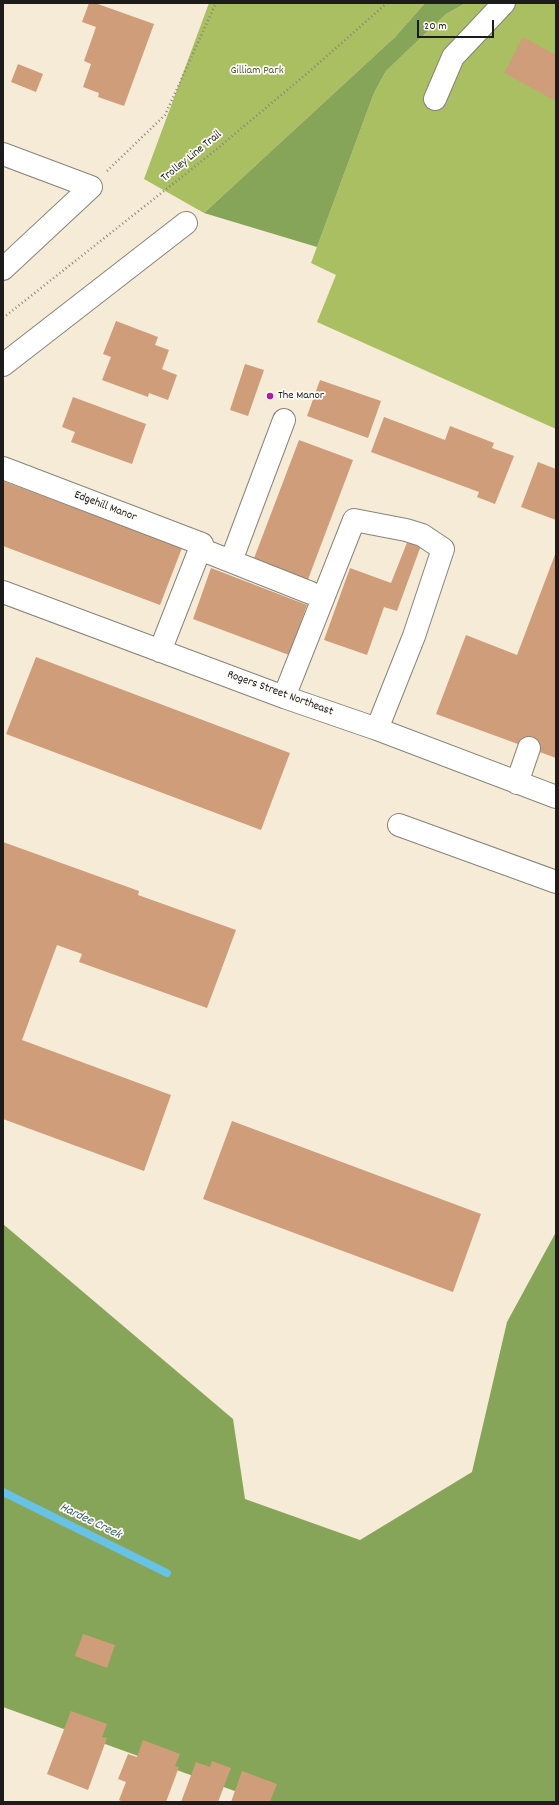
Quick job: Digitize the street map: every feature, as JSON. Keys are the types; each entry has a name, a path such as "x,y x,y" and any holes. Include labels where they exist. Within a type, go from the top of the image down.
{"street":[{"path":"435,99 453,56 504,3"},
{"path":"3,154 91,187 3,269"},
{"path":"3,366 186,223"},
{"path":"231,561 284,420"},
{"name":"Edgehill Manor","path":"3,468 202,544 200,549 311,593"},
{"path":"284,697 354,520 406,530 422,535 443,549 414,636 377,729"},
{"path":"160,650 200,549"},
{"name":"Rogers Street Northeast","path":"3,592 284,697 377,729 556,797"},
{"path":"517,783 529,748"},
{"path":"399,825 556,882"}],"path":[{"path":"91,187 165,115 216,3"},
{"name":"Trolley Line Trail","path":"3,318 212,153 311,70 387,3"}],"green space":[{"name":"Gilliam Park","path":"209,3 425,3 395,37 204,213 144,179"},
{"path":"425,3 466,3 446,14 386,71 374,93 317,247 204,213 395,37"},
{"path":"466,3 556,3 556,429 317,322 336,275 311,263 374,93 386,71 446,14"},
{"path":"3,1224 233,1419 245,1499 360,1540 472,1472 507,1322 556,1232 556,1802 265,1802 3,1707"}],"building":[{"path":"89,3 95,3 154,24 124,106 98,97 99,93 83,87 91,64 84,61 96,27 82,22"},
{"path":"523,37 556,55 556,101 504,73"},
{"path":"18,64 43,74 36,92 11,82"},
{"path":"116,321 158,337 155,345 169,350 162,369 177,375 168,400 149,393 148,397 102,380 111,357 103,354"},
{"path":"245,364 264,370 248,416 230,410"},
{"path":"320,380 381,401 368,438 307,416"},
{"path":"73,397 146,424 132,464 71,442 75,432 62,427"},
{"path":"384,417 445,440 450,426 494,443 492,448 514,456 495,504 477,497 479,492 371,452"},
{"path":"299,440 353,460 307,582 253,561"},
{"path":"538,462 556,469 556,520 521,507"},
{"path":"3,481 182,548 160,605 3,546"},
{"path":"410,535 423,540 397,611 384,607 367,655 324,640 350,568 391,583"},
{"path":"556,552 556,758 436,714 466,635 517,655"},
{"path":"211,568 307,605 289,655 193,619"},
{"path":"36,657 290,753 261,830 6,734"},
{"path":"3,842 139,891 138,895 236,930 207,1008 79,962 82,954 57,945 22,1040 171,1095 144,1171 3,1119"},
{"path":"232,1121 481,1214 453,1292 203,1199"},
{"path":"83,1634 115,1645 107,1668 75,1656"},
{"path":"71,1711 107,1724 102,1737 107,1738 88,1790 47,1774"},
{"path":"143,1740 180,1754 175,1766 179,1767 166,1802 123,1802 119,1800 126,1782 118,1779 128,1754 137,1757"},
{"path":"212,1761 231,1768 218,1802 181,1802 196,1762 210,1767"},
{"path":"242,1771 277,1784 270,1802 231,1802"}],"waterway":[{"name":"Hardee Creek","path":"3,1492 167,1573"}],"place":[{"name":"The Manor","path":"270,396"}]}
